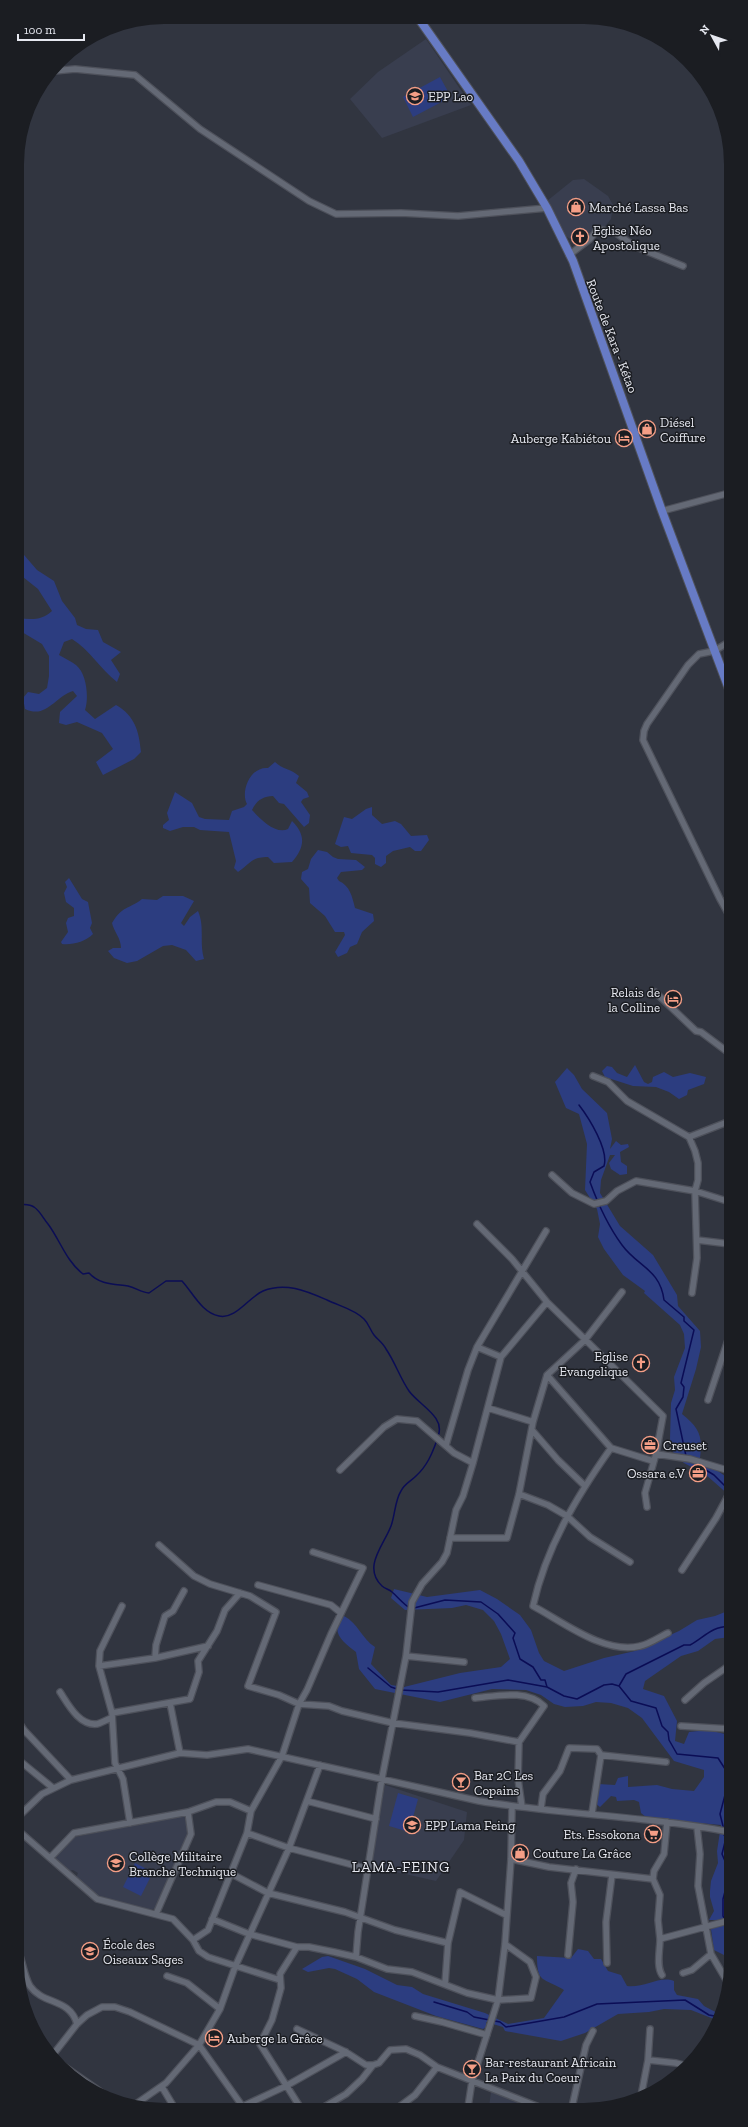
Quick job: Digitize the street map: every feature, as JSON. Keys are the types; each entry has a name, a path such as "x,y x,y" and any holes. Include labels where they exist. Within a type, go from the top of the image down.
{"main road":[{"name":"Route de Kara - Kétao","path":"422,24 519,162 547,208 569,255 615,375 662,511 724,676"}],"street":[{"path":"61,70 75,68 135,75 200,129 309,202 336,214 401,213 458,216 547,208"},
{"path":"569,255 590,239 598,229 616,233 634,246 683,266"},
{"path":"662,511 724,494"},
{"path":"724,645 714,651 699,654 688,665 648,724 644,732 643,740 724,906"},
{"path":"655,992 696,1031 701,1032 724,1050"},
{"path":"593,1076 608,1082 627,1101 689,1137 696,1151 698,1163 698,1180 695,1191 697,1240 692,1293"},
{"path":"689,1137 724,1123"},
{"path":"552,1175 572,1193 594,1204 606,1201 617,1191 636,1181 695,1191 724,1200"},
{"path":"477,1224 522,1271 547,1302 663,1416 656,1454 645,1493 648,1506"},
{"path":"446,1445 468,1370 477,1347 546,1231"},
{"path":"697,1240 724,1243"},
{"path":"450,1538 507,1538 519,1494 533,1422 547,1375 585,1340 622,1292"},
{"path":"356,1957 360,1919 382,1778 393,1723 397,1693 406,1656 412,1602 422,1584 442,1562 447,1553 456,1510 463,1496 473,1463 501,1358 547,1302"},
{"path":"477,1347 501,1358"},
{"path":"708,1400 724,1352"},
{"path":"547,1375 611,1448 653,1461"},
{"path":"488,1408 533,1422"},
{"path":"340,1470 384,1427 397,1419 418,1421 454,1453 473,1463"},
{"path":"532,1430 558,1460 585,1486"},
{"path":"611,1448 567,1516 538,1583 533,1606 576,1632 601,1643 636,1647 668,1633"},
{"path":"656,1454 687,1459 724,1469"},
{"path":"519,1494 548,1505 567,1516 590,1537 630,1562"},
{"path":"682,1570 724,1503"},
{"path":"159,1545 189,1573 210,1584 250,1596 276,1612 248,1686 279,1695 299,1704 329,1706 342,1712 393,1723 470,1733 519,1742"},
{"path":"193,1940 208,1930 230,1873 248,1833 251,1811 282,1756 299,1704 363,1568 313,1552"},
{"path":"258,1585 331,1605 341,1613"},
{"path":"155,1658 156,1645 165,1616 173,1611 184,1591"},
{"path":"60,1692 74,1714 88,1722 97,1724 112,1715 190,1698 199,1672 198,1661 217,1631 225,1610 240,1593"},
{"path":"122,1606 100,1651 99,1666 112,1715 115,1763 123,1779 130,1823"},
{"path":"99,1666 155,1658 208,1646"},
{"path":"406,1656 464,1662"},
{"path":"685,1700 704,1683 724,1669"},
{"path":"475,1698 515,1694 524,1696 544,1706 519,1742 518,1779 522,1807"},
{"path":"170,1703 180,1753"},
{"path":"681,1726 724,1729"},
{"path":"24,1730 71,1780"},
{"path":"540,1808 543,1794 560,1771 569,1748 596,1750 601,1755 666,1762"},
{"path":"24,1811 42,1794 71,1780 118,1770 180,1753 207,1755 248,1749 479,1801 512,1806 592,1813 667,1822 724,1831"},
{"path":"592,1813 601,1755"},
{"path":"24,1763 53,1788"},
{"path":"141,2101 162,2087 199,2045 220,2009 249,1934 289,1848 320,1766"},
{"path":"307,1801 376,1819"},
{"path":"50,1858 74,1833 188,1812 216,1802 230,1802 251,1811"},
{"path":"469,2103 472,2081 488,2035 492,2014 498,2000 505,1944 511,1859 512,1806"},
{"path":"156,1914 191,1834 188,1812"},
{"path":"662,1975 659,1960 660,1939 658,1920 660,1895 653,1879 654,1871 664,1854 667,1822"},
{"path":"697,1827 700,1854 698,1886 705,1926 711,1954 723,1975"},
{"path":"248,1833 289,1848 368,1869"},
{"path":"24,1835 96,1899 173,1919 193,1940 199,1950 208,1957 235,1967 280,1980"},
{"path":"511,1859 549,1867 653,1879"},
{"path":"568,1955 574,1902 570,1883 576,1869"},
{"path":"230,1873 268,1893 344,1912 360,1919 395,1930 448,1943"},
{"path":"607,1963 606,1922 612,1875"},
{"path":"445,1984 448,1943 460,1892 506,1915"},
{"path":"212,1919 249,1934 297,1947 309,1947 356,1957 388,1969 412,1972 467,1993 498,2000 531,1998 536,1977 530,1962 505,1944"},
{"path":"660,1939 724,1921"},
{"path":"297,1947 280,1974 281,1988 272,2020 260,2044 297,2103"},
{"path":"683,1973 692,1970 711,1954"},
{"path":"24,1969 30,1986 38,1994 67,2007 75,2018 77,2024"},
{"path":"167,1976 187,1983 220,2009"},
{"path":"56,2051 77,2024 87,2015 102,2007 115,2007 130,2012 199,2045 239,2103"},
{"path":"415,2016 488,2035"},
{"path":"297,2029 346,2052 366,2065 379,2063 390,2050 406,2049 420,2055 437,2068 529,2103"},
{"path":"642,2090 648,2060 650,2029"},
{"path":"573,2103 586,2045 593,2031"},
{"path":"250,2103 286,2086 346,2052"},
{"path":"648,2060 680,2064"},
{"path":"331,2103 346,2094 362,2079 373,2065"},
{"path":"404,2103 415,2095 437,2068"},
{"path":"162,2087 172,2103"}],"shaded area":[{"name":"EPP Lao","path":"426,39 471,105 382,138 350,99 378,72"},
{"path":"440,77 451,97 413,117 403,97"},
{"path":"584,179 608,196 613,205 611,219 601,231 583,242 575,242 564,235 547,201 573,180"},
{"path":"24,555 37,570 54,581 62,601 75,618 77,625 86,629 98,630 103,642 121,652 111,660 120,674 117,682 78,643 72,639 64,642 59,655 76,665 83,674 87,693 85,710 95,719 116,705 128,714 135,725 139,737 141,752 134,759 103,775 96,762 113,749 102,733 77,722 66,725 59,723 60,712 77,696 73,691 66,694 45,709 33,711 25,709 24,697 28,692 39,694 47,688 49,676 49,656 42,644 24,633 24,619 41,618 52,611 38,589 24,578"},
{"path":"275,762 299,776 296,783 307,792 309,797 303,799 301,802 310,815 309,823 304,827 284,804 279,803 273,796 260,800 252,810 268,825 278,830 288,829 292,821 297,826 302,836 302,841 299,851 292,862 274,863 268,857 262,857 254,859 238,872 234,868 236,861 229,832 200,830 194,827 183,827 170,831 163,828 163,825 169,820 167,813 175,792 192,803 199,817 205,819 229,820 232,811 244,807 247,804 245,793 248,780 257,771 262,768 268,768"},
{"path":"372,807 372,815 382,824 395,821 401,824 411,836 427,835 429,840 421,851 415,851 410,847 393,851 386,856 386,863 381,867 375,864 375,858 372,855 351,853 348,846 341,847 335,844 344,817 352,819 366,809"},
{"path":"318,850 327,852 338,859 356,860 365,867 362,870 341,872 337,878 348,889 352,896 355,908 373,914 374,921 362,932 357,944 350,947 347,953 338,957 335,952 345,935 344,932 335,932 325,916 310,903 309,888 301,879 302,872 308,869 311,859"},
{"path":"69,878 82,899 88,902 92,923 90,928 93,934 79,942 62,944 61,942 68,932 66,923 68,918 74,916 74,908 66,902 64,893 67,887 65,882"},
{"path":"163,896 183,896 194,901 181,923 184,926 190,917 198,911 201,923 204,959 196,961 186,950 172,945 163,946 137,961 127,963 114,958 108,951 113,948 121,948 120,941 112,923 119,913 142,899 157,900"},
{"path":"635,1065 644,1082 648,1084 652,1082 653,1077 664,1072 673,1077 690,1073 706,1077 704,1084 688,1090 687,1095 679,1099 669,1092 656,1087 633,1086 605,1077 602,1071 607,1066 612,1067 617,1073 627,1077"},
{"path":"567,1068 574,1075 582,1089 607,1113 612,1139 610,1149 616,1141 621,1145 628,1144 629,1147 620,1152 621,1162 627,1166 627,1174 620,1175 611,1169 609,1163 615,1155 610,1155 601,1180 600,1193 620,1226 653,1255 677,1295 678,1306 700,1331 701,1347 682,1414 696,1428 701,1443 700,1458 724,1475 724,1491 705,1474 684,1463 673,1452 670,1439 671,1403 675,1390 674,1377 685,1348 684,1334 680,1325 644,1293 645,1291 623,1275 604,1249 598,1237 600,1224 597,1209 585,1190 587,1144 579,1114 566,1108 555,1082"},
{"path":"394,1589 427,1597 480,1590 497,1599 520,1615 531,1630 539,1653 544,1661 564,1671 604,1658 635,1651 679,1631 697,1620 724,1612 724,1638 715,1639 698,1651 681,1656 645,1681 643,1689 664,1696 677,1721 675,1741 684,1744 689,1732 708,1730 724,1734 724,1955 714,1950 711,1929 722,1925 719,1920 709,1920 714,1911 710,1891 711,1881 718,1863 717,1851 721,1825 647,1818 641,1813 639,1802 634,1800 617,1801 616,1797 611,1796 600,1807 595,1803 598,1784 615,1785 618,1778 628,1776 628,1787 657,1785 672,1789 694,1791 704,1777 704,1770 674,1761 642,1718 628,1708 611,1703 596,1702 583,1706 565,1707 554,1704 541,1695 526,1690 492,1689 440,1702 375,1689 359,1669 356,1652 343,1641 338,1632 337,1627 339,1621 344,1616 353,1623 375,1647 371,1664 391,1685 404,1687 460,1673 501,1667 510,1659 501,1634 494,1621 483,1610 466,1605 452,1608 405,1610 391,1598"},
{"name":"EPP Lama Feing","path":"385,1785 467,1812 464,1840 436,1881 370,1866"},
{"path":"398,1793 418,1799 409,1832 389,1826"},
{"name":"Collège Militaire Branche Technique","path":"184,1815 188,1832 156,1908 151,1910 97,1898 76,1878 78,1873 73,1870 69,1871 54,1858 75,1837"},
{"path":"135,1863 153,1872 141,1896 123,1887"},
{"path":"578,1949 588,1951 594,1959 601,1959 608,1971 621,1975 627,1986 640,1985 658,1980 674,1981 674,1990 677,1995 698,1999 704,2006 715,2012 713,2017 712,2018 691,2010 664,2009 649,2012 618,2014 585,2033 561,2041 505,2031 503,2027 486,2022 486,2027 483,2029 436,2016 374,1992 357,1979 335,1969 329,1968 308,1972 302,1969 322,1957 328,1956 365,1969 397,1985 412,1987 423,1994 485,2013 508,2024 544,2018 564,1990 546,1981 540,1976 537,1965 537,1956 571,1958"},
{"path":"491,2092 520,2103 490,2103"}],"waterway":[{"path":"579,1105 593,1126 604,1152 604,1166 594,1172 590,1182 604,1215 622,1245 635,1259 648,1269 658,1281 664,1300 684,1317 684,1321 694,1330 681,1383 684,1387 683,1397 676,1409 686,1456"},
{"path":"24,1204 34,1207 40,1213 77,1269 83,1274 89,1273 102,1282 128,1286 149,1293 166,1281 182,1281 203,1307 219,1316 231,1315 263,1291 280,1287 304,1291 356,1313 366,1321 374,1335 385,1347 409,1391 435,1417 439,1429 438,1436"},
{"path":"410,1608 391,1591 384,1588 376,1579 374,1564 376,1556 391,1526 399,1495 404,1486 414,1478 426,1464 437,1440"},
{"path":"696,1464 714,1475 724,1485"},
{"path":"414,1608 445,1600 481,1602 498,1614 515,1633 513,1638 520,1659 533,1667 541,1680 545,1680 547,1687"},
{"path":"619,1686 626,1674 684,1645 690,1645 717,1628 724,1627"},
{"path":"368,1668 391,1687 397,1689"},
{"path":"401,1690 438,1692 508,1680 547,1687 564,1696 577,1699 604,1685 612,1684 619,1686 631,1701 656,1708 662,1726 668,1732 669,1740 677,1754 718,1758 724,1767"},
{"path":"724,1799 720,1814 724,1830"},
{"path":"724,1846 722,1854 724,1859"},
{"path":"724,1895 724,1918"},
{"path":"434,2002 467,2012 474,2017 500,2022 506,2027 564,2017 597,2004 685,2000 709,2015 713,2016"}],"place":[{"name":"EPP Lao","path":"415,96"},
{"name":"Marché Lassa Bas","path":"576,207"},
{"name":"Eglise Néo Apostolique","path":"580,237"},
{"name":"Diésel Coiffure","path":"647,429"},
{"name":"Auberge Kabiétou","path":"624,438"},
{"name":"Relais de la Colline","path":"673,999"},
{"name":"Eglise Evangelique","path":"641,1363"},
{"name":"Creuset","path":"650,1445"},
{"name":"Ossara e.V","path":"698,1473"},
{"name":"Bar 2C Les Copains","path":"461,1782"},
{"name":"EPP Lama Feing","path":"412,1825"},
{"name":"Ets. Essokona","path":"653,1834"},
{"name":"Couture La Grâce","path":"520,1853"},
{"name":"Collège Militaire Branche Technique","path":"116,1863"},
{"name":"École des Oiseaux Sages","path":"90,1951"},
{"name":"Auberge la Grâce","path":"214,2038"},
{"name":"Bar-restaurant Africain La Paix du Coeur","path":"472,2069"}],"district":[{"name":"LAMA-FEING","path":"401,1867"}]}
